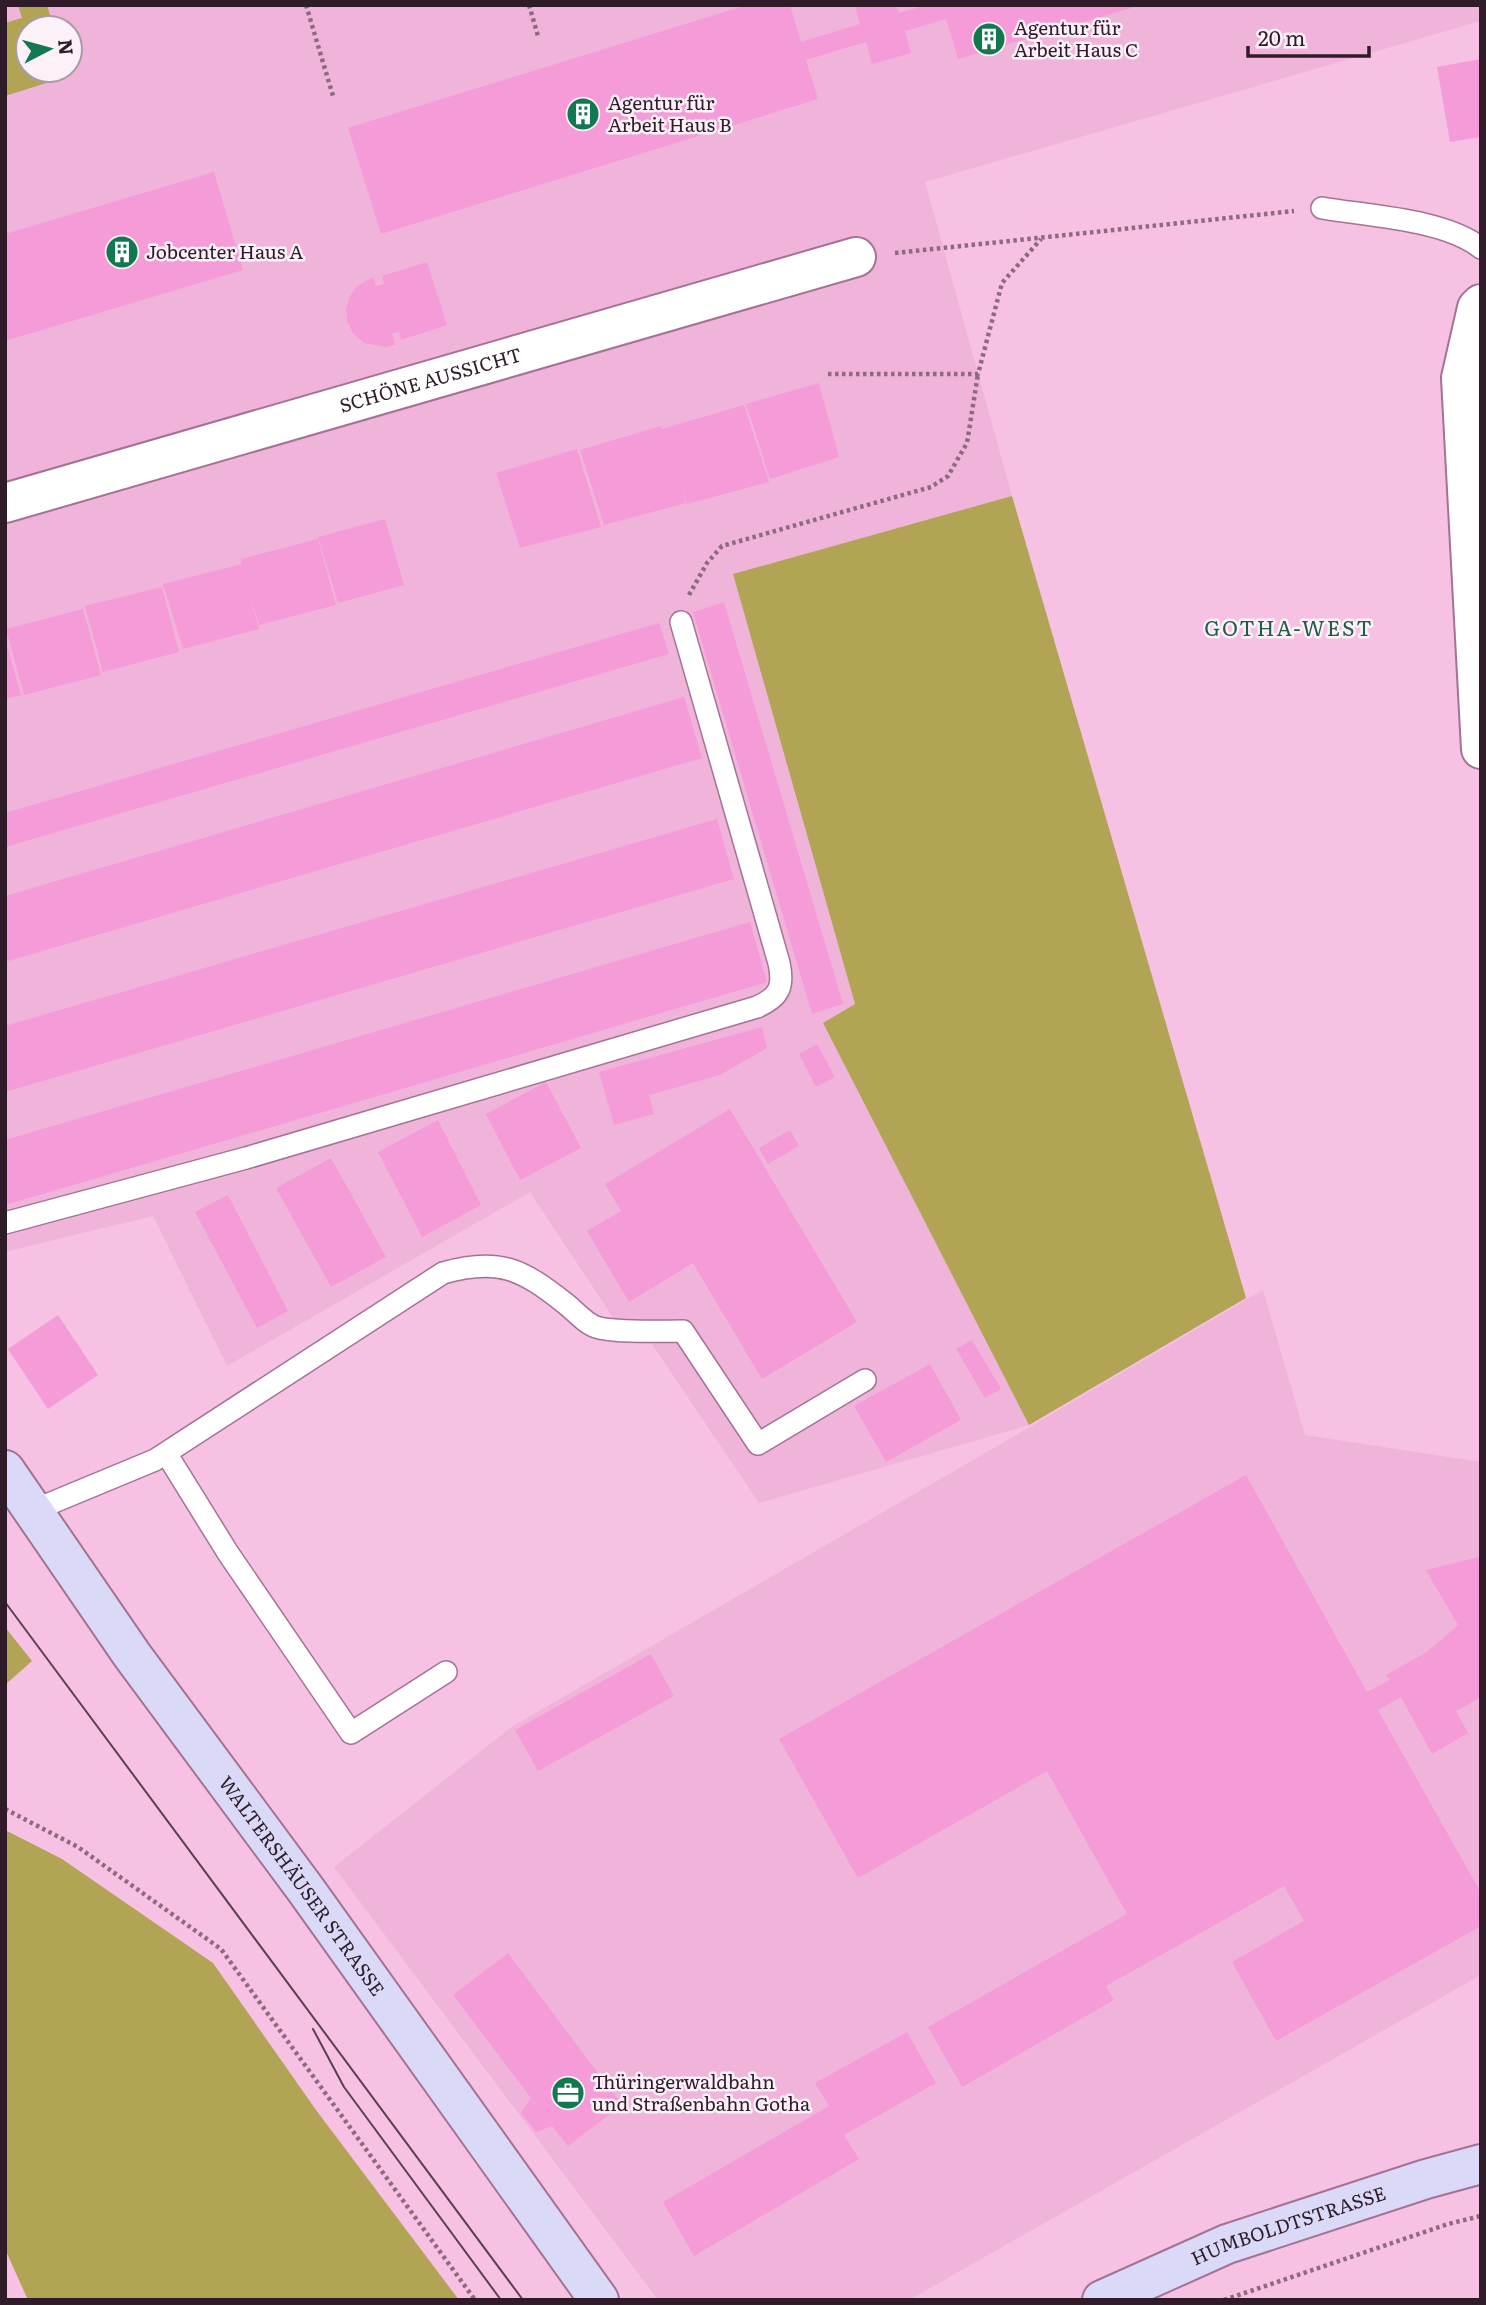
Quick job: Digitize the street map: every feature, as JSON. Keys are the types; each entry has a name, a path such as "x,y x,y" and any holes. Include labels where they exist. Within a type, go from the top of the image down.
{"main road":[{"name":"WALTERSHÄUSER STRASSE","path":"5,1471 132,1655 306,1890 599,2300"},
{"name":"HUMBOLDTSTRASSE","path":"1102,2300 1227,2244 1426,2179 1481,2164"}],"street":[{"name":"SCHÖNE AUSSICHT","path":"5,503 856,257"},
{"path":"1481,304 1477,308 1461,378 1481,749"}],"lane":[{"path":"1322,208 1416,222 1471,240 1481,248"},
{"path":"5,1223 246,1158 770,1001 778,992 783,979 681,622"},
{"path":"32,1511 155,1460 443,1273 467,1266 514,1270 538,1281 595,1327 683,1331 758,1444 865,1380"},
{"path":"166,1453 228,1553 351,1733 446,1672"}],"path":[{"path":"306,5 333,96"},
{"path":"529,5 538,36"},
{"path":"856,257 1322,208"},
{"path":"681,622 685,603 695,580 722,546 931,487 948,476 967,443 978,374 1002,283 1042,238"},
{"path":"828,374 978,374"},
{"path":"5,1809 78,1847 221,1949 475,2300"},
{"path":"1224,2300 1448,2224 1481,2216"}],"shaded area":[{"path":"5,5 1481,5 1481,21 925,182 1012,496 733,574 855,1004 823,1023 1029,1425 759,1503 652,1344 626,1337 530,1192 227,1366 153,1216 5,1252"},
{"path":"18,5 47,5 50,14 21,14"},
{"path":"14,20 14,84 43,84 5,96 5,23"},
{"path":"1012,496 1246,1298 1029,1425 823,1023 855,1004 733,574"},
{"path":"1263,1290 1305,1435 1481,1462 1481,1975 909,2300 658,2300 334,1867 513,1726"},
{"path":"5,1627 32,1661 5,1685"},
{"path":"5,1830 62,1859 213,1963 316,2110 459,2300 28,2300 5,2249"}],"building":[{"name":"Agentur für Arbeit Haus B","path":"747,5 790,5 801,42 860,24 855,5 896,5 899,13 926,5 1138,6 958,59 946,19 905,31 911,53 872,64 866,42 806,60 818,99 381,234 348,128"},
{"path":"1481,59 1481,137 1450,142 1437,67"},
{"name":"Jobcenter Haus A","path":"214,172 243,270 5,341 5,234"},
{"path":"427,262 447,325 401,340 399,332 392,334 395,345 385,347 364,343 353,333 347,321 346,309 356,287 373,277 376,286 384,284 382,276"},
{"path":"819,383 839,457 770,479 746,404"},
{"path":"744,405 769,482 687,504 679,480 686,503 604,525 580,450"},
{"path":"577,449 601,527 520,548 496,473"},
{"path":"385,519 404,585 338,603 318,537"},
{"path":"318,539 336,605 259,625 248,588 259,629 183,649 163,584 242,564 241,559"},
{"path":"162,587 179,652 103,672 85,606"},
{"path":"724,602 843,1004 812,1014 693,612"},
{"path":"83,609 101,675 24,695 6,629"},
{"path":"659,623 669,654 5,847 5,813"},
{"path":"5,638 21,695 5,699"},
{"path":"684,697 702,758 5,962 5,896"},
{"path":"717,819 734,879 5,1092 5,1026"},
{"path":"750,922 767,982 5,1205 5,1140"},
{"path":"762,1027 767,1048 720,1075 649,1095 654,1114 614,1125 599,1072"},
{"path":"817,1044 835,1077 816,1087 799,1054"},
{"path":"546,1082 581,1148 520,1180 486,1114"},
{"path":"730,1109 857,1322 762,1379 693,1263 629,1302 587,1231 621,1211 605,1184"},
{"path":"438,1120 481,1205 422,1237 378,1152"},
{"path":"790,1130 799,1146 768,1164 759,1148"},
{"path":"331,1158 386,1257 331,1287 276,1188"},
{"path":"228,1195 288,1311 257,1328 195,1212"},
{"path":"58,1315 98,1375 48,1409 8,1349"},
{"path":"972,1340 1001,1389 985,1398 956,1349"},
{"path":"930,1364 961,1420 886,1462 854,1406"},
{"path":"1246,1475 1367,1692 1390,1680 1386,1675 1427,1652 1458,1625 1426,1570 1479,1557 1481,1560 1481,1697 1456,1711 1468,1733 1432,1754 1401,1697 1378,1710 1481,1893 1481,1926 1276,2041 1232,1962 1304,1921 1284,1886 1106,1986 1114,2000 962,2087 928,2027 1127,1914 1047,1771 858,1878 779,1739"},
{"path":"651,1654 674,1696 538,1771 515,1730"},
{"path":"508,1953 622,2105 568,2146 552,2126 536,2132 521,2113 531,2098 453,1995"},
{"path":"907,2032 936,2083 844,2135 859,2159 694,2256 663,2202 829,2106 815,2083"}],"tram line":[{"path":"5,1602 523,2300"},
{"path":"313,2029 344,2087 501,2300"}],"place":[{"name":"Agentur für Arbeit Haus C","path":"989,39"},
{"name":"Agentur für Arbeit Haus B","path":"583,114"},
{"name":"Jobcenter Haus A","path":"122,252"},
{"name":"Thüringerwaldbahn und Straßenbahn Gotha","path":"568,2093"}],"district":[{"name":"GOTHA-WEST","path":"1289,629"}]}
